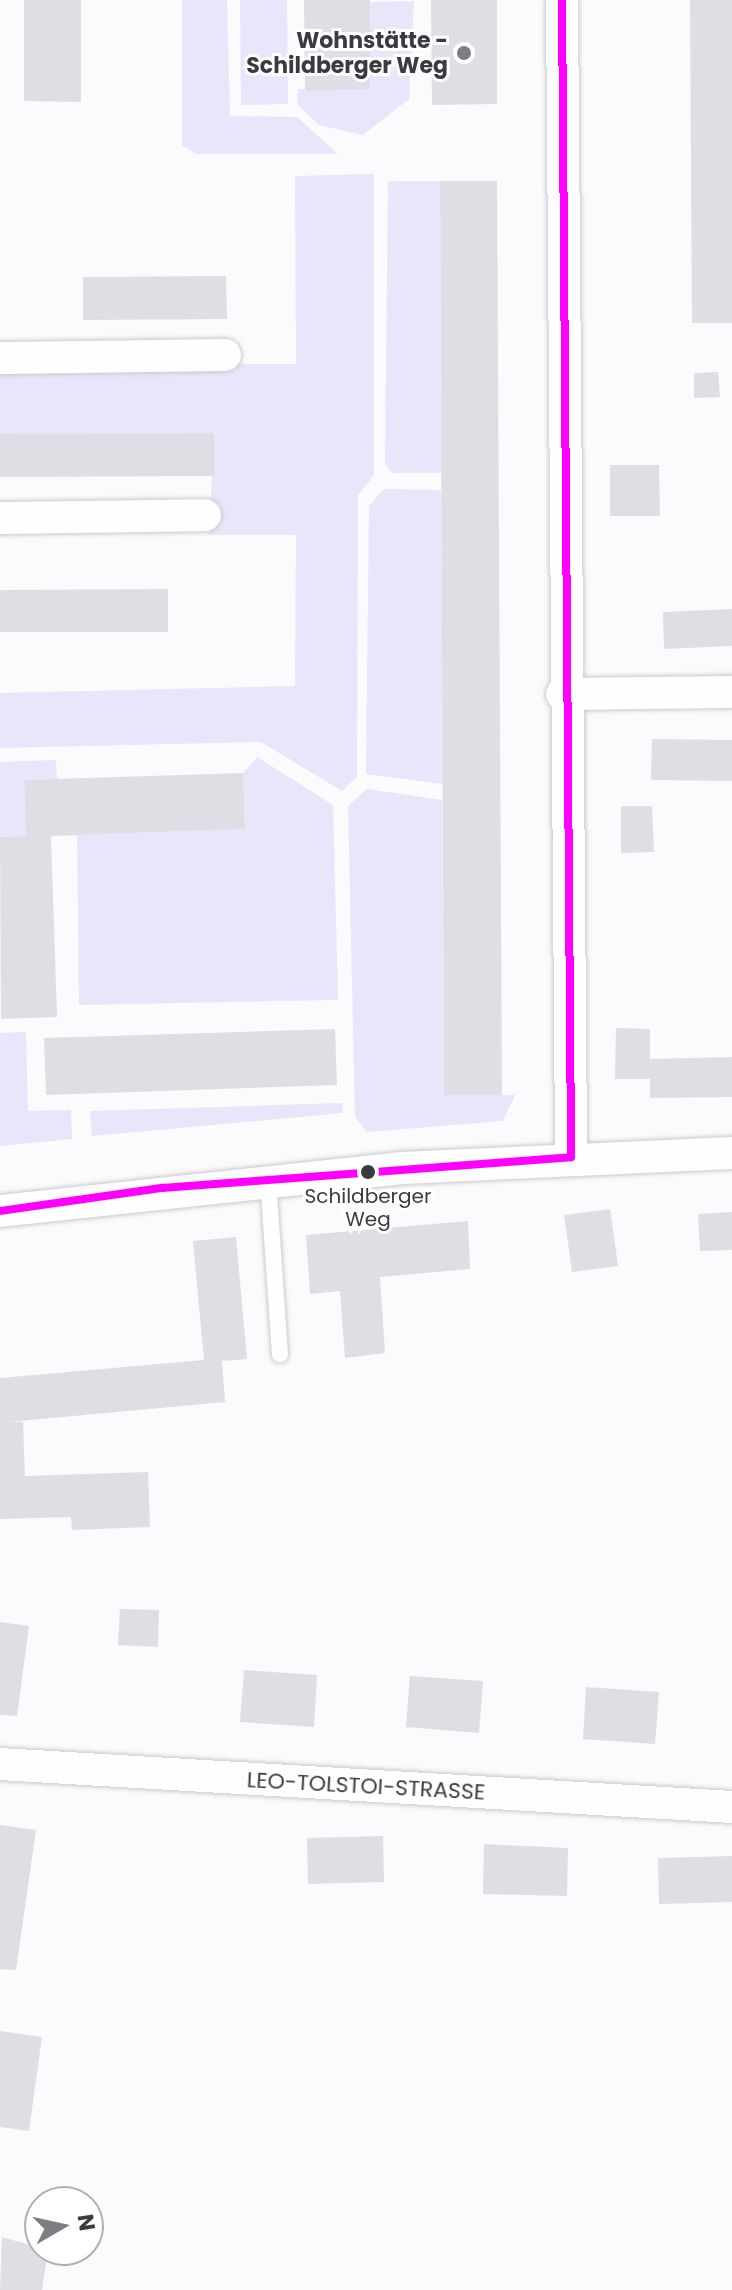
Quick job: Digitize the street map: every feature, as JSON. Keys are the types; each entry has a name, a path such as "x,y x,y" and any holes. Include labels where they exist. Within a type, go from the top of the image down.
{"street":[{"path":"562,0 562,694 571,1157"},
{"path":"0,358 225,355"},
{"path":"0,518 205,515"},
{"path":"562,694 732,692"},
{"path":"0,1211 268,1179 571,1157 732,1153"},
{"name":"LEO-TOLSTOI-STRASSE","path":"0,1764 732,1807"}],"lane":[{"path":"268,1179 280,1355"}],"shaded area":[{"path":"182,0 227,0 230,116 297,117 338,154 196,154 182,145"},
{"path":"240,0 287,0 288,104 241,105"},
{"path":"414,1 409,99 363,135 319,125 297,104 298,89 370,89 370,2"},
{"path":"374,174 374,475 358,495 357,777 342,791 261,742 0,748 0,693 295,686 296,535 209,535 214,433 0,434 0,364 296,364 295,176"},
{"path":"388,181 440,181 441,473 392,473 385,464"},
{"path":"384,489 441,490 443,784 366,774 369,506"},
{"path":"257,757 333,805 338,1000 79,1005 77,835 245,829 243,773"},
{"path":"56,760 57,779 24,780 26,836 0,837 0,762"},
{"path":"367,789 442,800 444,1094 515,1095 503,1121 367,1132 355,1117 348,806"},
{"path":"26,1032 28,1111 71,1110 72,1139 0,1146 0,1033"},
{"path":"342,1103 343,1113 92,1136 90,1111"}],"building":[{"path":"24,0 81,0 81,102 24,101"},
{"name":"Wohnstätte - Schildberger Weg","path":"304,0 370,0 370,89 305,91"},
{"name":"Wohnstätte - Schildberger Weg","path":"431,0 497,0 497,104 432,105"},
{"path":"690,0 732,0 732,323 692,323"},
{"path":"440,181 497,181 502,1095 444,1095"},
{"path":"226,276 227,319 83,320 83,277"},
{"path":"718,372 720,397 694,398 694,373"},
{"path":"214,433 214,476 0,477 0,434"},
{"path":"610,465 659,465 660,516 610,516"},
{"path":"168,589 168,632 0,632 0,590"},
{"path":"732,609 732,646 664,649 663,612"},
{"path":"652,739 732,740 732,781 651,780"},
{"path":"243,773 245,829 51,836 57,1017 1,1019 0,837 26,836 24,780"},
{"path":"621,806 652,806 654,852 621,853"},
{"path":"616,1028 650,1029 650,1059 732,1057 732,1097 650,1098 650,1079 615,1079"},
{"path":"335,1029 337,1085 46,1095 44,1038"},
{"path":"610,1209 618,1266 572,1272 564,1215"},
{"path":"732,1212 732,1250 700,1251 698,1214"},
{"path":"468,1221 470,1269 380,1277 385,1353 345,1358 340,1291 310,1294 306,1235"},
{"path":"236,1237 247,1359 222,1361 225,1402 9,1422 23,1422 25,1476 148,1472 150,1527 72,1530 71,1517 0,1519 0,1378 204,1360 193,1241"},
{"path":"120,1609 159,1610 158,1647 118,1645"},
{"path":"0,1622 29,1626 17,1716 0,1715"},
{"path":"244,1670 317,1675 314,1727 240,1722"},
{"path":"410,1676 483,1681 479,1733 406,1727"},
{"path":"586,1687 659,1692 655,1744 583,1739"},
{"path":"0,1825 36,1830 16,1970 0,1969"},
{"path":"383,1836 384,1882 308,1884 307,1838"},
{"path":"484,1844 568,1848 567,1896 483,1894"},
{"path":"732,1856 732,1902 659,1904 658,1858"},
{"path":"0,2031 42,2037 29,2131 0,2127"},
{"path":"2,2237 24,2243 24,2266 46,2266 42,2290 0,2290"}],"transit line":[{"path":"562,0 571,1157"},
{"path":"0,1211 162,1188 571,1157"}],"place":[{"name":"Wohnstätte - Schildberger Weg","path":"464,53"},
{"name":"Schildberger Weg","path":"368,1172"}]}
